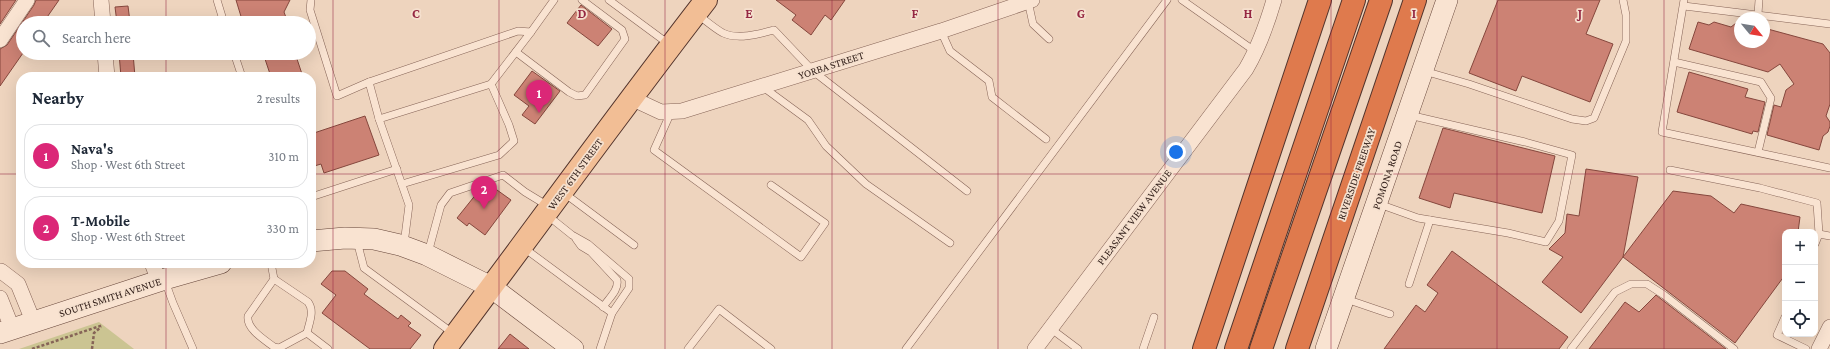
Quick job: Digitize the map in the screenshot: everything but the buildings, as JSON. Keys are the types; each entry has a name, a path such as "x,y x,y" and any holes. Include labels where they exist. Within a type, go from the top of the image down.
{"highway":[{"path":"1204,349 1320,0"},
{"path":"1236,349 1354,0"},
{"path":"1261,349 1381,0"},
{"name":"RIVERSIDE FREEWAY","path":"1297,349 1415,0"}],"main road":[{"name":"POMONA ROAD","path":"1326,349 1447,0"},
{"name":"WEST 6TH STREET","path":"450,342 631,98 701,7"},
{"path":"316,241 374,239 427,255 491,286 573,349"},
{"name":"SOUTH SMITH AVENUE","path":"6,331 168,272 192,268"}],"street":[{"path":"16,16 27,0"},
{"path":"101,0 102,16"},
{"name":"PLEASANT VIEW AVENUE","path":"1035,349 1236,83 1256,52 1265,31 1274,0"},
{"name":"YORBA STREET","path":"631,98 661,112 682,111 941,31 1030,1"},
{"path":"0,40 16,16"},
{"path":"106,60 107,72"},
{"path":"0,272 18,284 33,321"},
{"path":"0,298 6,331"},
{"path":"1819,349 1830,327"}],"lane":[{"path":"217,0 222,16"},
{"path":"311,0 310,10 312,16"},
{"path":"379,119 491,84 554,0"},
{"path":"516,52 569,92 577,96 585,95 625,39 622,30 582,0"},
{"path":"609,0 671,45"},
{"path":"906,349 1167,0"},
{"path":"1182,0 1256,52"},
{"path":"1422,71 1469,84 1572,119 1586,121 1594,118 1626,41 1626,15 1623,0"},
{"path":"1758,12 1759,0"},
{"path":"1030,1 1033,24 1049,39"},
{"path":"1745,12 1684,3 1662,132 1830,168"},
{"path":"701,7 724,33 744,35 774,30 813,71 968,191"},
{"path":"1770,16 1830,24"},
{"path":"316,29 337,96 369,82 518,32 531,32"},
{"path":"941,31 950,51 990,81 992,97 1046,139"},
{"path":"236,60 240,72"},
{"path":"1674,62 1761,82 1771,98 1758,152"},
{"path":"369,82 379,119 409,205 403,247"},
{"path":"402,184 499,155 514,141 509,125 491,84"},
{"path":"762,87 808,120 826,146 866,184 950,243"},
{"path":"671,112 654,150 801,257 825,224 772,185"},
{"path":"1377,203 1418,218 1508,233 1546,242 1559,221 1572,155 1525,142 1407,115"},
{"path":"316,195 397,170"},
{"path":"1670,170 1760,188 1817,203 1819,234 1830,236"},
{"path":"427,255 441,205 450,193 503,175 525,192 634,245"},
{"path":"553,205 572,235 581,246 591,252 617,280 618,285 616,290 603,306"},
{"path":"1409,284 1430,220"},
{"path":"572,235 588,244 629,279 629,288 612,313 600,349"},
{"path":"356,239 364,268 450,342"},
{"path":"522,246 612,313"},
{"path":"271,268 274,279 308,302 311,306 312,311 307,334"},
{"path":"168,272 173,303 193,349"},
{"path":"274,279 248,316 247,322 250,327 274,347 278,348 307,334"},
{"path":"1571,349 1615,292 1631,284 1646,284 1652,287 1734,349"},
{"path":"1344,298 1390,314"},
{"path":"688,349 719,309 772,349"},
{"path":"1144,349 1154,317"},
{"path":"1782,323 1777,335 1806,349"},
{"path":"1050,328 1078,349"},
{"path":"307,334 328,349"}],"path":[{"path":"32,349 103,325 94,333 92,349"}],"shaded area":[{"path":"99,322 134,349 19,349"}],"place":[{"name":"Nava's","path":"539,113"},
{"name":"T-Mobile","path":"484,209"}]}
